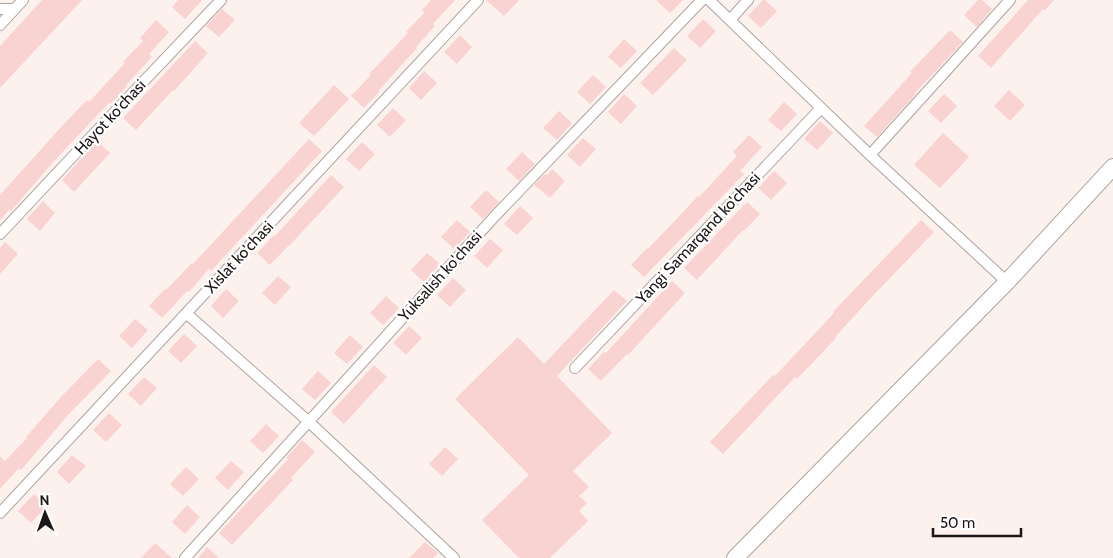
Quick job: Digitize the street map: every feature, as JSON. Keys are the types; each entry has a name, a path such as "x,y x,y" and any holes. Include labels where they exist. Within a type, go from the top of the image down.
{"main road":[{"path":"736,558 1007,282 1113,166"}],"street":[{"path":"0,25 23,0"},
{"name":"Hayot ko'chasi","path":"0,234 220,0"},
{"name":"Xislat ko'chasi","path":"0,513 478,0"},
{"name":"Yuksalish ko'chasi","path":"185,558 495,216 702,0"},
{"path":"709,0 870,155 1007,282"},
{"path":"730,20 748,0"},
{"path":"870,155 1010,0"},
{"path":"0,10 15,9"},
{"name":"Yangi Samarqand ko'chasi","path":"575,368 821,108"},
{"path":"187,314 308,421 448,556"}],"building":[{"path":"42,0 82,0 0,88 0,46"},
{"path":"178,0 202,0 185,19 172,7"},
{"path":"431,0 455,0 433,24 435,26 417,48 364,108 351,96 408,33 406,32 425,12 422,10"},
{"path":"486,0 519,0 504,16"},
{"path":"656,0 683,0 670,13"},
{"path":"763,0 777,11 761,28 748,16"},
{"path":"978,0 982,0 992,9 977,27 964,15"},
{"path":"1028,0 1054,0 1044,11 1043,9 991,68 978,56"},
{"path":"222,9 235,20 219,37 206,26"},
{"path":"703,19 716,31 700,48 687,36"},
{"path":"156,20 169,32 149,54 152,57 111,104 110,102 54,161 11,211 9,210 0,220 0,195 62,126 87,100 89,102 125,63 123,62 143,41 140,38"},
{"path":"950,30 963,42 877,137 864,126 912,73 910,72"},
{"path":"460,35 472,47 457,64 444,52"},
{"path":"624,39 637,51 621,68 608,57"},
{"path":"195,41 208,53 136,130 123,118"},
{"path":"674,48 687,60 653,95 640,83"},
{"path":"424,71 437,83 421,100 409,88"},
{"path":"593,75 606,87 590,104 577,92"},
{"path":"334,85 349,99 314,136 299,123"},
{"path":"1009,90 1025,105 1010,121 994,106"},
{"path":"624,94 637,106 621,124 608,112"},
{"path":"944,94 957,106 941,123 928,111"},
{"path":"784,102 797,114 781,131 768,120"},
{"path":"393,108 406,120 390,137 377,125"},
{"path":"559,111 572,123 557,140 543,128"},
{"path":"820,121 833,133 817,150 804,139"},
{"path":"943,133 969,157 940,188 914,165"},
{"path":"749,135 762,147 740,171 744,174 644,277 631,265 737,156 733,152"},
{"path":"583,138 596,149 580,167 567,155"},
{"path":"309,139 322,151 211,271 209,269 162,318 149,306 193,264"},
{"path":"97,141 110,153 74,192 62,180"},
{"path":"362,142 375,154 359,171 346,159"},
{"path":"522,152 535,164 519,181 506,169"},
{"path":"552,169 565,181 550,198 534,185"},
{"path":"774,171 787,183 771,200 758,188"},
{"path":"331,175 344,187 270,265 257,253"},
{"path":"486,190 499,202 483,219 470,207"},
{"path":"43,201 55,213 40,231 27,219"},
{"path":"747,202 760,214 697,280 684,268"},
{"path":"520,206 533,218 517,235 504,224"},
{"path":"457,220 470,232 454,249 441,237"},
{"path":"921,220 934,232 869,300 836,338 797,379 795,377 723,454 710,442 773,375 775,376"},
{"path":"490,239 503,250 487,268 474,256"},
{"path":"5,242 18,254 0,274 0,248"},
{"path":"427,253 440,264 424,282 411,270"},
{"path":"278,276 291,287 275,305 262,293"},
{"path":"453,278 466,290 450,307 437,295"},
{"path":"672,281 685,293 628,355 601,381 588,369 604,352 606,353"},
{"path":"226,289 239,301 223,318 211,306"},
{"path":"614,290 627,301 557,376 612,433 573,471 589,487 579,496 587,503 579,511 588,521 550,558 519,558 482,520 529,475 455,399 518,337 544,364"},
{"path":"386,296 399,308 383,325 370,313"},
{"path":"135,319 148,330 132,348 119,336"},
{"path":"409,326 422,338 406,355 393,343"},
{"path":"184,334 197,346 181,363 168,351"},
{"path":"350,335 363,347 347,364 334,353"},
{"path":"98,359 111,371 68,415 21,470 19,468 0,489 0,456 5,461 61,397"},
{"path":"374,365 387,377 344,424 331,412"},
{"path":"318,371 331,383 315,400 302,389"},
{"path":"144,377 157,388 141,406 128,394"},
{"path":"109,413 122,425 106,442 93,430"},
{"path":"266,424 279,436 263,453 250,441"},
{"path":"302,440 315,452 291,478 293,480 232,545 219,533 288,459 286,458"},
{"path":"445,447 458,459 442,476 429,464"},
{"path":"72,455 86,466 69,484 57,472"},
{"path":"231,461 244,472 228,490 215,478"},
{"path":"186,467 199,479 183,496 170,484"},
{"path":"34,494 47,506 31,523 18,511"},
{"path":"187,505 200,517 185,534 172,522"},
{"path":"425,542 438,553 433,558 409,558"},
{"path":"155,543 172,558 141,558"},
{"path":"207,547 219,558 198,558"}]}
